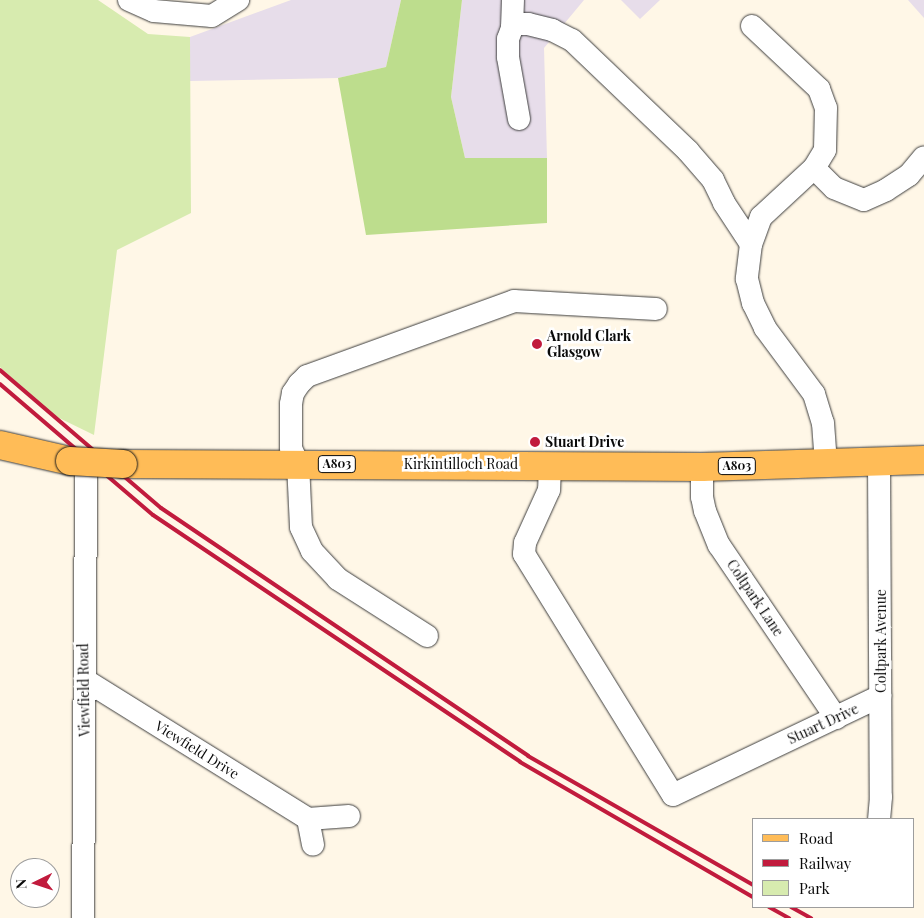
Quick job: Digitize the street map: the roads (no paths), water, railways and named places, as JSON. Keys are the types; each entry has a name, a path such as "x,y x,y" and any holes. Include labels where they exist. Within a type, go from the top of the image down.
{"main road":[{"name":"Kirkintilloch Road","path":"0,445 80,465 550,464 702,467 924,460"}],"street":[{"path":"129,0 154,11 212,16 238,0"},
{"path":"514,0 511,11 512,28 508,39 508,57 519,120"},
{"path":"512,28 518,24 528,24 552,30 572,40 705,168 751,244"},
{"path":"752,26 818,89 826,108 825,150 814,168 761,217 751,244 747,279 753,303 765,328 814,394 821,416 826,464"},
{"path":"814,168 834,188 864,200 886,190 909,175 924,157"},
{"path":"427,636 338,580 312,551 301,528 298,464 291,448 291,404 293,393 307,376 514,301 656,309"},
{"name":"Coltpark Avenue","path":"879,462 881,696 879,818"},
{"name":"Stuart Drive","path":"550,464 549,490 525,543 524,554 673,795 881,696"},
{"name":"Viewfield Road","path":"80,465 88,916"},
{"name":"Coltpark Lane","path":"702,467 702,497 705,511 719,545 836,718"},
{"name":"Viewfield Drive","path":"85,680 308,820"},
{"path":"313,845 308,820 350,816"}],"railway":[{"path":"0,370 161,508 528,756 752,884"},
{"path":"0,384 153,515 520,762 752,896"},
{"path":"771,908 789,918"},
{"path":"793,908 811,918"}],"place":[{"name":"Arnold Clark Glasgow","path":"537,344"},
{"name":"Stuart Drive","path":"535,442"}]}
